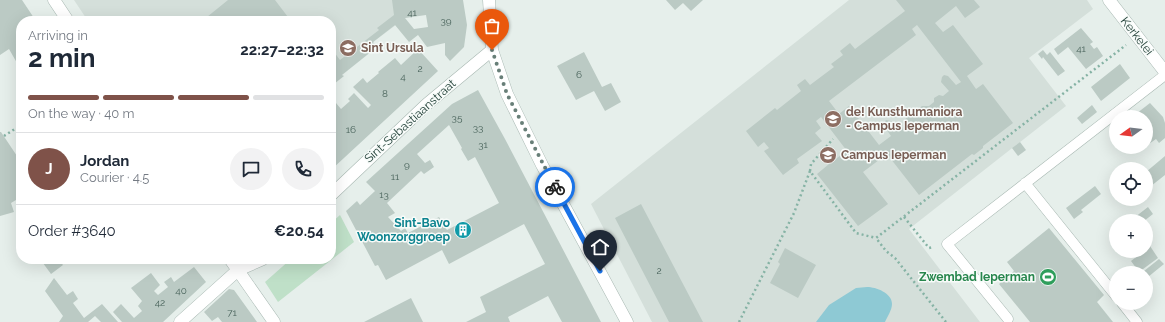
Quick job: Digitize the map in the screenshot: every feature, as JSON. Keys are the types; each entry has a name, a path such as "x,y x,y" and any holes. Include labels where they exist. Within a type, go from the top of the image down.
{"street":[{"path":"54,0 65,16"},
{"path":"489,0 492,50 507,94 542,165 627,322"},
{"name":"Kerkelei","path":"1110,0 1165,72"},
{"name":"Sint-Sebastiaanstraat","path":"336,189 427,104 492,50"},
{"path":"234,264 274,322"},
{"path":"180,322 238,270 252,264"}],"lane":[{"path":"1008,319 946,244 1165,75"},
{"path":"1025,183 1109,287"},
{"path":"1128,310 1137,322"}],"path":[{"path":"876,238 1138,36"},
{"path":"4,136 16,128"},
{"path":"739,322 794,213 810,171 811,164 833,139"},
{"path":"810,171 856,233 876,238 886,251 895,258 946,322"},
{"path":"904,217 929,248 946,244"}],"shaded area":[{"name":"Sint Ursula","path":"74,0 463,0 405,18 336,70 336,16 85,16"},
{"name":"Campus Ieperman","path":"849,0 1087,0 1093,9 1029,58 1066,106 909,229 980,322 652,322 591,204"}],"green space":[{"path":"340,215 354,242 336,256 336,219"},
{"path":"285,264 326,264 278,302 265,282"}],"water":[{"path":"867,287 883,291 891,300 891,309 885,322 816,322 829,305 856,288"}],"building":[{"path":"0,0 22,0 33,16 16,16 16,61 9,49 0,55"},
{"path":"228,0 275,0 287,16 208,16"},
{"path":"392,0 463,0 467,25 464,47 450,61 445,55 445,43 427,47 418,35 409,42 395,25 373,42 377,47 342,75 344,76 336,82 336,55 340,60 379,30 377,28 394,15","holes":["426,15 428,27 414,29 405,18"]},
{"path":"666,0 703,0 691,11 683,3 675,10"},
{"path":"896,0 974,0 980,7 965,18 956,6 935,23 943,32 953,25 983,64 967,76 976,89 983,84 1013,123 983,146 983,148 974,155 972,154 919,195 887,154 863,172 888,204 858,226 817,174 829,164 827,161 832,157 834,160 847,151 821,117 816,121 821,128 815,133 822,141 797,159 799,163 783,175 764,151 769,148 764,142 758,147 746,131 775,108 777,110 801,91 797,85 805,79 810,85 834,67 831,64 843,55 840,51 850,43 855,49 905,11","holes":["917,25 961,82 956,85 948,76 944,75 941,82 949,91 943,96 939,95 934,98 934,102 929,106 922,106 904,120 903,127 898,130 891,121 886,120 883,124 891,136 879,145 849,106 839,114 829,101 916,35 912,29"]},
{"path":"1081,28 1093,42 1090,44 1094,49 1097,47 1103,56 1086,69 1068,47 1058,55 1054,49"},
{"path":"418,49 438,71 336,165 336,103 341,109 350,101 348,99 354,93 368,108 371,105 353,87 363,78 367,83 395,58 401,65"},
{"path":"1043,50 1047,55 1050,52 1065,71 1058,76 1043,57 1042,59 1038,54"},
{"path":"584,52 602,87 611,83 621,102 605,111 594,91 576,100 557,66"},
{"path":"1120,64 1130,78 1101,101 1091,87"},
{"name":"Sint-Bavo Woonzorggroep","path":"478,90 601,322 562,322 548,296 508,317 510,322 466,322 486,312 480,297 545,264 524,224 449,264 442,250 386,280 378,265 375,266 346,211 357,201 360,205 375,191 366,182 452,104","holes":["449,125 462,148 461,149 468,161 475,157 499,203 447,230 439,217 408,233 405,228 401,231 388,217 395,213 387,203 421,171 424,174 434,167 430,160 425,163 417,154"]},
{"path":"1150,103 1163,117 1165,123 1165,138 1159,143 1156,139 1153,141 1153,110 1141,110"},
{"path":"1092,105 1097,112 1082,124 1077,118"},
{"path":"1,132 16,154 16,200 11,203 14,212 0,216"},
{"path":"1020,142 1026,150 1018,156 1012,148"},
{"path":"1165,156 1165,175 1153,184 1153,166"},
{"path":"1095,186 1101,194 1081,210 1083,212 1074,219 1066,208"},
{"path":"641,204 703,322 669,322 615,218"},
{"path":"1148,207 1153,214 1139,214"},
{"name":"Zwembad Ieperman","path":"1049,228 1104,295 1097,302 1113,322 1030,322 999,284 1014,271 1007,262"},
{"path":"785,248 816,265 798,298 770,283 780,264 778,262"},
{"path":"1153,250 1158,258 1147,266 1135,266 1131,261 1135,258 1153,258"},
{"path":"1159,259 1164,264 1153,273 1153,266 1150,266"},
{"path":"44,264 63,265 51,274"},
{"path":"194,267 206,282 163,322 122,322 113,312 121,304 134,318 142,311 138,306 142,301 131,288 151,273 160,285 154,291 158,295 168,287 164,282 171,277 174,282"},
{"path":"54,278 67,295 73,291 78,299 73,303 84,318 102,304 118,322 101,322 95,316 88,322 59,322 63,316 45,291"},
{"path":"229,289 234,290 257,322 222,322 218,317 212,321 204,312"},
{"path":"411,298 423,322 364,322"}],"way so far":[{"path":"492,50 507,94 542,165 555,187"}],"place":[{"name":"Sint Ursula","path":"348,48"},
{"name":"de! Kunsthumaniora - Campus Ieperman","path":"833,119"},
{"name":"Campus Ieperman","path":"828,155"},
{"name":"Sint-Bavo Woonzorggroep","path":"463,230"},
{"name":"Zwembad Ieperman","path":"1048,277"}],"route":[{"path":"555,187 600,271"}]}
